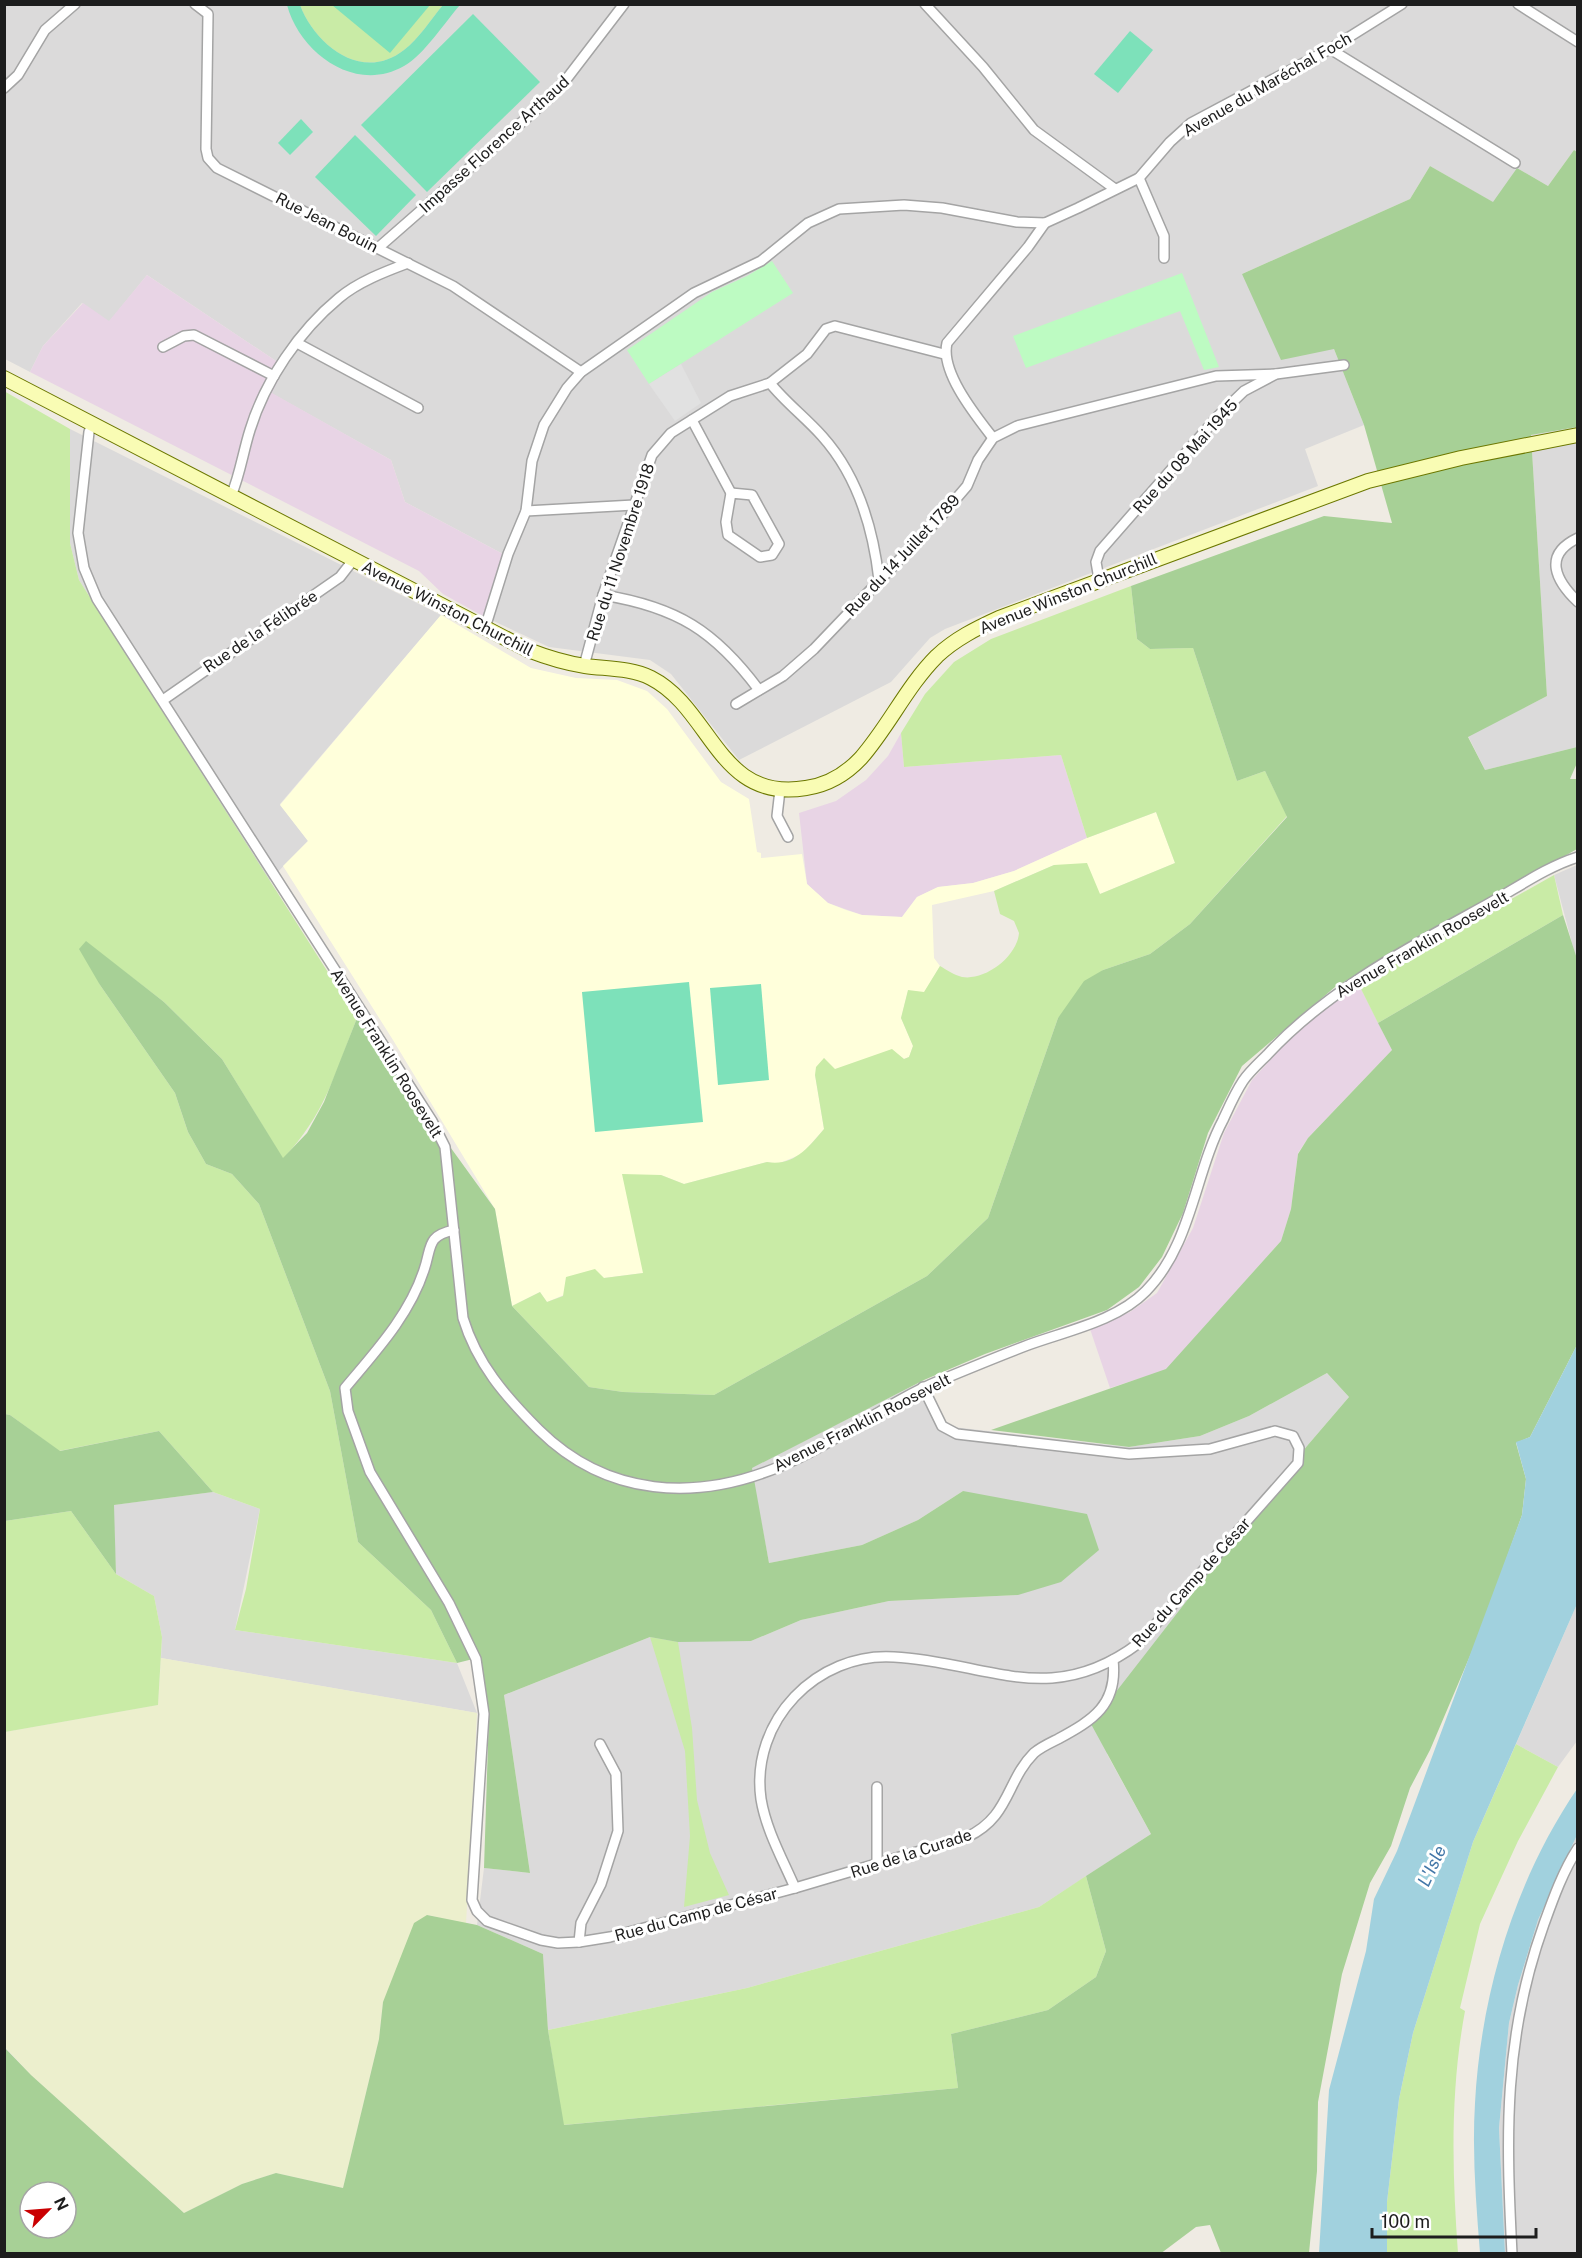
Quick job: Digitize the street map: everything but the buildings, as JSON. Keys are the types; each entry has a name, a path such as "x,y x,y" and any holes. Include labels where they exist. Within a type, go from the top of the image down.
{"main road":[{"name":"Avenue Winston Churchill","path":"4,378 528,650 584,666 632,671 664,686 732,766 755,782 780,790 795,790 826,783 856,763 872,745 915,681 938,656 958,640 999,618 1368,481 1461,458 1578,435"}],"street":[{"path":"4,88 18,75 45,30 75,4"},
{"name":"Rue Jean Bouin","path":"195,4 208,14 206,149 208,158 217,168 453,286 581,372"},
{"name":"Impasse Florence Arthaud","path":"378,248 547,100 566,81 624,4"},
{"path":"925,4 983,67 1034,130 1115,189"},
{"name":"Avenue du Maréchal Foch","path":"485,628 508,554 526,511 532,461 544,425 567,388 581,372 694,293 761,261 808,223 839,209 904,205 942,208 1017,222 1045,223 1139,178 1170,142 1191,123 1330,50 1402,4"},
{"path":"1518,4 1578,42"},
{"path":"1330,50 1515,163"},
{"path":"1139,178 1164,236 1164,258"},
{"path":"1045,223 1028,247 960,325 947,343 944,354 952,378 993,438 1017,426 1216,376 1276,374"},
{"path":"231,496 250,428 274,376 297,343 338,298 359,284 408,263"},
{"name":"Rue du 11 Novembre 1918","path":"584,666 603,595 652,455 671,433 730,396 770,383 807,354 826,329 835,326 944,354"},
{"path":"163,347 184,336 194,335 274,376"},
{"path":"297,343 418,408"},
{"name":"Rue du 08 Mai 1945","path":"1099,579 1096,562 1100,551 1219,415 1244,391 1276,374 1344,365"},
{"path":"770,383 819,433 844,464 869,521 879,580"},
{"path":"692,420 731,493 726,522 728,535 760,557 772,555 779,544 752,495 731,493"},
{"name":"Avenue Franklin Roosevelt","path":"92,424 89,432 78,533 84,568 97,599 432,1120 445,1147 463,1318 471,1343 488,1374 549,1439 589,1468 635,1486 684,1490 737,1480 781,1466 923,1388 1002,1355 1112,1314 1145,1292 1168,1261 1187,1222 1215,1134 1243,1080 1280,1041 1334,994 1445,928 1578,857"},
{"name":"Rue du 14 Juillet 1789","path":"736,704 795,668 943,514 967,486 978,460 993,438"},
{"path":"526,511 634,506"},
{"path":"1578,538 1562,549 1556,561 1558,581 1578,602"},
{"name":"Rue de la Félibrée","path":"163,700 340,577 354,560"},
{"path":"603,595 682,617 711,635 735,657 759,690"},
{"path":"780,790 778,820 788,837"},
{"name":"Rue du Camp de César","path":"454,1230 440,1233 432,1241 424,1271 399,1323 345,1389 348,1411 370,1472 449,1603 476,1659 484,1714 472,1900 477,1911 487,1921 541,1940 558,1943 610,1937 795,1888 768,1824 761,1799 760,1774 766,1742 778,1717 795,1695 812,1680 833,1668 860,1660 894,1657 1024,1679 1053,1678 1080,1673 1113,1660 1139,1643 1298,1463 1299,1448 1293,1436 1275,1431 1210,1449 1129,1454 957,1434 942,1426 923,1388"},
{"name":"Rue de la Curade","path":"795,1888 877,1865 985,1828 995,1817 1034,1753 1091,1721 1106,1702 1114,1686 1113,1660"},
{"path":"579,1942 581,1923 601,1884 618,1831 616,1774 600,1744"},
{"path":"877,1787 877,1865"},
{"path":"1512,2253 1507,2149 1508,2093 1518,2017 1536,1944 1578,1848"}],"shaded area":[{"path":"4,5 1577,5 1577,152 1574,150 1548,186 1517,168 1494,203 1430,166 1410,199 1242,274 1334,349 1364,425 1305,449 1318,486 945,629 930,638 891,682 739,760 671,674 650,660 549,647 483,616 503,554 405,502 391,460 271,393 285,367 147,275 109,322 82,303 43,346 30,372 5,359"},
{"path":"147,275 285,367 272,393 391,460 405,502 503,554 483,616 443,594 419,571 30,372 43,346 83,303 109,321"},
{"path":"681,364 701,403 675,421 649,384"},
{"path":"1577,427 1577,747 1485,770 1468,736 1547,696 1531,435"},
{"path":"70,429 441,615 280,804 308,841 269,881 79,580 70,543"},
{"path":"441,615 531,668 576,678 617,680 647,691 667,709 721,782 749,799 757,852 761,853 761,858 802,854 807,884 828,903 846,910 862,915 902,917 917,897 938,887 973,883 1014,871 1087,838 1156,812 1175,863 1100,894 1054,865 994,891 932,905 934,958 940,966 924,993 908,991 901,1018 913,1046 909,1057 904,1059 892,1050 835,1070 824,1058 815,1075 824,1129 802,1154 777,1164 767,1162 684,1184 661,1175 643,1273 604,1278 547,1302 540,1292 512,1306 495,1209 393,1040 283,866 308,841 280,805"},
{"path":"901,733 904,767 1061,755 1087,838 1014,871 973,883 938,887 917,897 902,917 862,915 828,903 807,884 799,813 836,801 866,780 888,756"},
{"path":"1577,865 1577,962 1554,875"},
{"path":"1359,985 1392,1050 1308,1138 1298,1153 1291,1209 1281,1241 1166,1370 1110,1388 1090,1329 1130,1312 1157,1293 1193,1228 1224,1133 1252,1080 1292,1036 1333,1001"},
{"path":"1327,1373 1349,1397 1307,1446 1107,1754 1151,1834 1039,1907 747,1988 548,2030 543,1954 477,1925 484,1868 530,1873 504,1695 650,1637 751,1641 801,1620 889,1601 1018,1595 963,1491 918,1520 862,1545 769,1563 751,1468 924,1380 946,1422 953,1427 1129,1447 1200,1436 1249,1416"},
{"path":"213,1492 260,1509 235,1630 457,1663 477,1713 161,1658 162,1637 154,1596 116,1574 113,1505"},
{"path":"1577,1604 1577,1741 1558,1767 1516,1744"},
{"path":"161,1658 477,1713 466,1924 428,1915 383,2002 379,2039 343,2188 276,2173 242,2184 184,2213 31,2075 5,2047 5,1732 158,1705"},
{"path":"1577,1835 1577,2253 1505,2254 1499,2128 1509,2023 1538,1920"}],"green space":[{"path":"287,5 300,5 307,20 328,46 357,61 372,63 388,59 404,50 420,35 443,5 460,5 412,61 385,73 367,75 349,72 332,64 317,53 294,23"},
{"path":"300,5 443,5 420,35 404,50 388,59 372,63 357,61 328,46 307,20"},
{"path":"332,5 430,5 390,53"},
{"path":"473,14 540,82 427,192 361,125"},
{"path":"1130,31 1153,50 1118,93 1094,74"},
{"path":"301,119 313,132 290,155 278,143"},
{"path":"355,135 416,195 376,236 315,177"},
{"path":"1574,150 1577,152 1577,427 1531,435 1547,696 1468,737 1485,770 1577,747 1577,763 1570,779 1577,779 1577,849 1335,987 1242,1066 1208,1133 1183,1213 1162,1257 1139,1287 1107,1310 985,1354 924,1380 752,1468 769,1563 862,1545 918,1520 963,1491 1087,1514 1099,1550 1061,1582 1018,1595 889,1601 801,1620 751,1641 678,1642 650,1637 504,1695 530,1873 484,1868 489,1713 481,1657 457,1663 431,1610 358,1542 330,1391 259,1204 232,1174 206,1164 188,1132 175,1093 100,985 79,949 86,941 164,1002 222,1059 283,1158 307,1133 324,1102 357,1018 495,1209 512,1306 589,1387 623,1392 714,1395 927,1276 988,1218 1058,1018 1084,981 1103,970 1150,954 1190,924 1287,817 1265,771 1237,781 1193,648 1150,649 1137,639 1131,586 1324,516 1392,523 1364,425 1334,349 1281,360 1242,274 1410,199 1430,166 1493,202 1517,168 1548,186"},
{"path":"772,261 793,293 649,384 627,350 712,292 747,276"},
{"path":"1182,273 1219,367 1204,370 1180,311 1026,368 1013,336"},
{"path":"4,391 70,429 70,543 79,580 357,1018 328,1093 309,1126 283,1159 222,1059 164,1002 86,942 100,985 175,1093 188,1132 206,1164 232,1174 259,1204 330,1391 358,1542 431,1610 457,1663 235,1630 246,1589 260,1509 213,1492 159,1431 59,1451 10,1415 5,1414"},
{"path":"1131,586 1137,639 1150,649 1193,648 1237,781 1265,771 1287,816 1190,924 1150,954 1103,970 1058,1018 988,1218 927,1276 714,1395 623,1392 589,1387 512,1306 540,1292 547,1302 563,1296 566,1277 595,1269 604,1278 643,1273 622,1174 661,1175 684,1184 767,1162 776,1163 793,1159 806,1149 824,1129 815,1075 816,1067 824,1058 835,1069 892,1049 904,1059 909,1057 913,1046 901,1018 908,990 924,992 940,966 962,977 980,975 998,966 1012,951 1019,933 1014,921 1000,914 994,891 1054,865 1087,863 1100,894 1175,863 1156,812 1087,838 1061,755 904,767 901,733 925,694 954,662 991,639"},
{"path":"1554,875 1563,915 1378,1023 1359,985"},
{"path":"1563,915 1578,962 1577,1345 1530,1437 1516,1443 1526,1479 1522,1515 1481,1630 1430,1750 1410,1788 1391,1846 1370,1883 1342,1974 1318,2102 1317,2171 1309,2253 1221,2253 1210,2225 1196,2227 1160,2254 5,2253 4,2047 31,2075 184,2213 242,2184 276,2173 343,2188 379,2039 383,2002 414,1923 427,1915 477,1925 543,1954 548,2030 564,2125 958,2088 951,2034 1048,2010 1096,1977 1106,1951 1086,1876 1151,1834 1091,1724 1307,1446 1349,1397 1327,1373 1249,1416 1200,1436 1129,1447 991,1430 1166,1369 1281,1241 1291,1209 1298,1154 1308,1138 1392,1050 1378,1023"},
{"path":"689,982 703,1122 595,1132 582,992"},
{"path":"761,984 769,1080 718,1085 710,988"},
{"path":"5,1414 10,1415 60,1451 159,1431 213,1492 114,1505 116,1574 71,1511 5,1521"},
{"path":"71,1511 116,1574 154,1596 162,1637 158,1705 5,1732 5,1521"},
{"path":"650,1637 678,1642 692,1728 697,1800 710,1853 729,1895 684,1907 690,1836 685,1751"},
{"path":"1516,1744 1558,1767 1518,1841 1480,1924 1460,2008 1465,2011 1457,2071 1454,2132 1454,2192 1458,2253 1387,2254 1387,2202 1399,2099 1413,2033 1473,1842"},
{"path":"1086,1876 1106,1951 1096,1977 1048,2010 951,2034 958,2088 563,2125 548,2030 747,1988 1039,1907"}],"water":[{"name":"L'Isle","path":"1577,1345 1577,1604 1473,1842 1413,2033 1399,2099 1387,2202 1387,2253 1319,2253 1329,2090 1366,1951 1374,1899 1397,1851 1522,1515 1526,1479 1516,1442 1530,1437"},
{"path":"1577,1789 1577,1835 1538,1920 1509,2023 1499,2128 1505,2253 1480,2253 1474,2122 1485,2020 1505,1939 1519,1899 1555,1824"}]}
